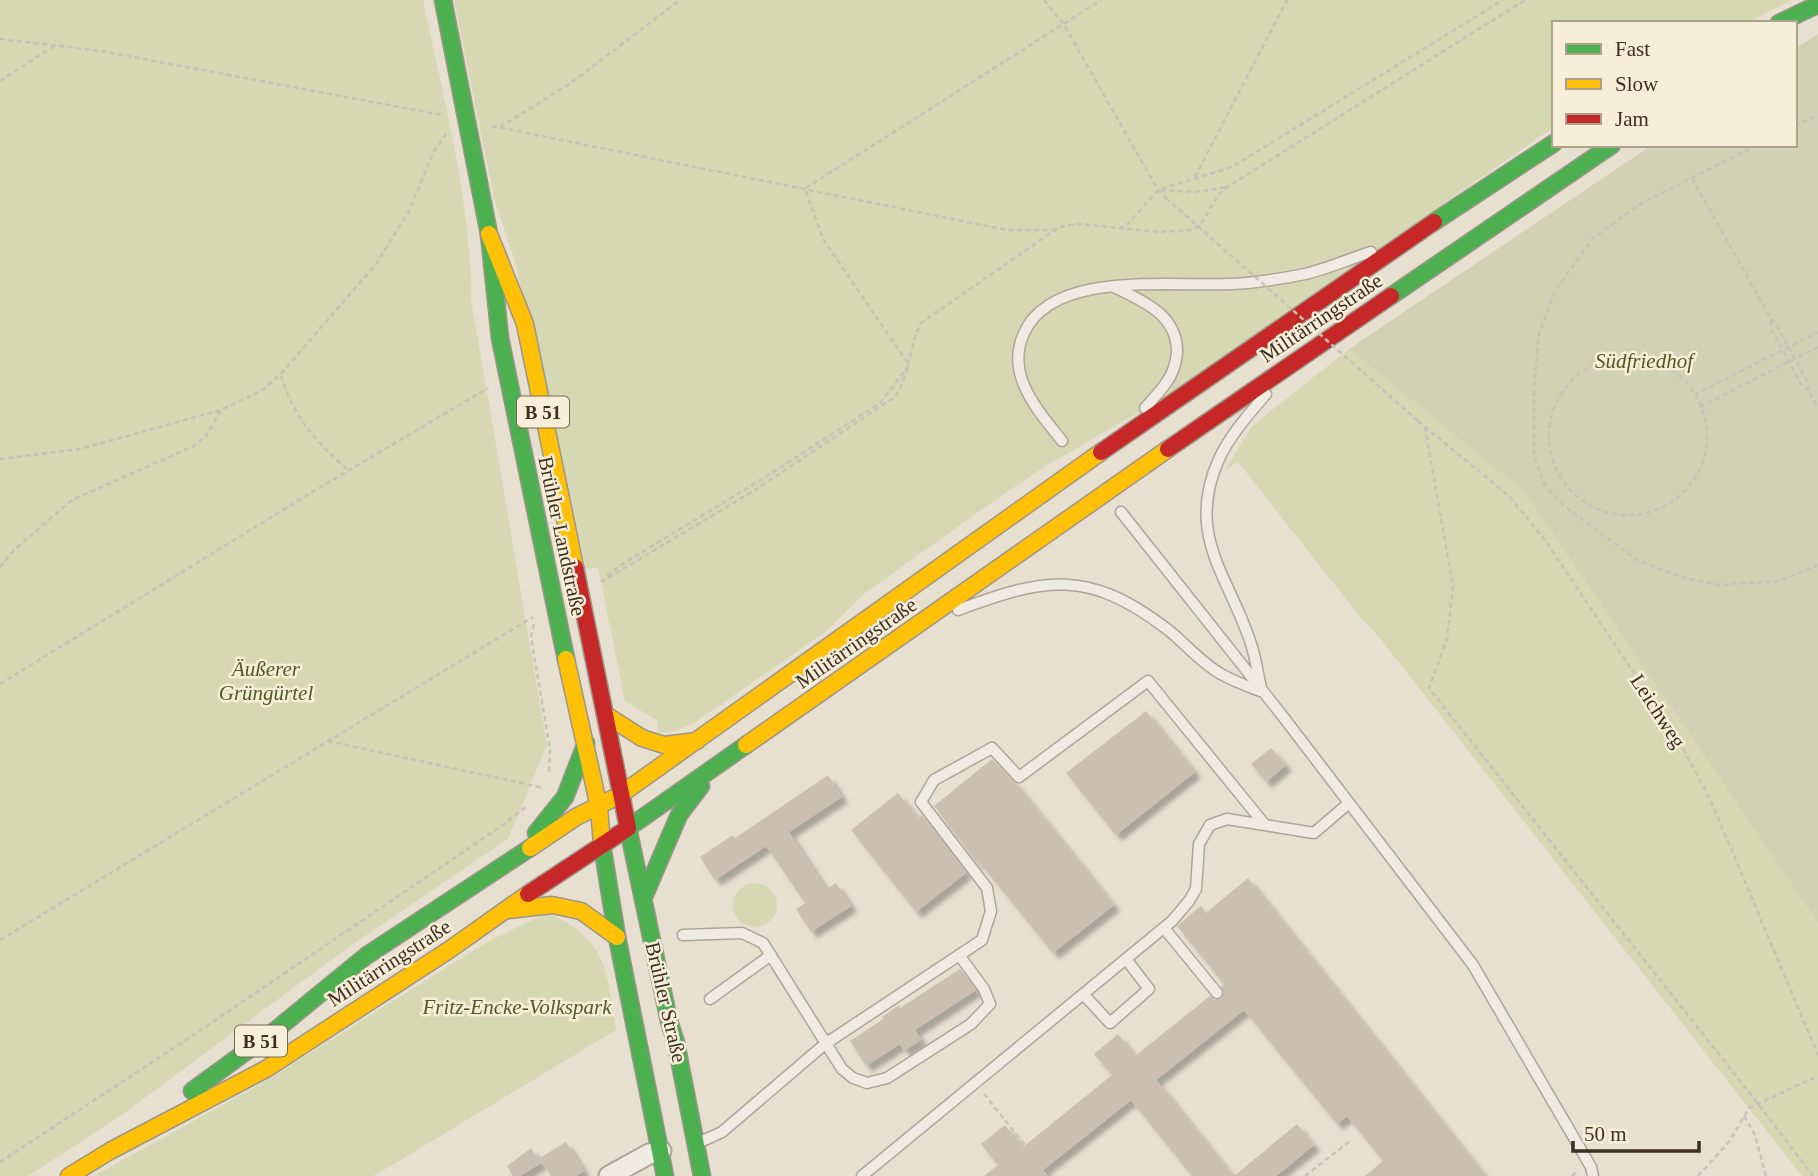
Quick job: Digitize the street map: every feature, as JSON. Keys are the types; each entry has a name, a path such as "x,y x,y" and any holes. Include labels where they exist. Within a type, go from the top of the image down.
{"main road":[{"name":"Brühler Landstraße","path":"443,0 459,123 489,234 526,324 628,828"},
{"path":"1783,21 1817,5"},
{"path":"1794,21 1817,5"},
{"name":"Militärringstraße","path":"110,1151 277,1029 366,956 576,817 620,795 1123,436 1408,239 1552,144"},
{"name":"Militärringstraße","path":"69,1176 110,1151 266,1069 449,950 921,624 1290,364 1609,147"},
{"name":"Brühler Landstraße","path":"489,234 500,338 554,604 586,742 599,807 602,845"},
{"path":"606,715 642,738 664,746 697,741"},
{"name":"B 51","path":"518,856 565,797 586,742"},
{"path":"643,899 679,815 715,766"},
{"name":"Brühler Straße","path":"628,828 643,899 678,1148 665,1176"},
{"name":"Brühler Straße","path":"602,845 617,937 678,1148 702,1176"},
{"name":"B 51","path":"504,911 552,905 580,911 617,937"}],"street":[{"path":"609,1176 649,1154 678,1148"}],"lane":[{"path":"1062,440 1037,410 1024,388 1017,368 1019,344 1028,324 1046,307 1069,295 1114,287 1188,283 1244,284 1306,274 1408,239"},
{"path":"1114,287 1154,308 1168,321 1177,340 1177,361 1168,382 1123,436"},
{"path":"1262,692 1252,646 1216,565 1208,540 1208,506 1211,482 1229,441 1290,364"},
{"path":"1121,512 1473,965 1591,1167 1592,1176"},
{"path":"921,624 1006,592 1066,583 1101,590 1129,603 1168,629 1220,674 1262,692"},
{"path":"678,1148 722,1132 825,1044 982,940 991,911 987,888 921,802 934,780 992,748 1018,777 1148,681 1265,825"},
{"path":"862,1176 1164,928 1189,901 1196,889 1199,844 1210,825 1227,819 1314,833 1349,803"},
{"path":"1164,928 1217,993"},
{"path":"683,935 742,933 763,943 842,1069 853,1078 867,1083 887,1078 971,1024 990,1003 984,989 960,955"},
{"path":"710,999 771,955"},
{"path":"1083,994 1110,1023 1149,989 1126,959"}],"path":[{"path":"500,128 571,83 680,0"},
{"name":"Leichweg","path":"1044,0 1063,23 1158,190 1418,421 1509,496 1545,540 1678,739 1710,799 1818,1055"},
{"path":"805,189 1101,0"},
{"path":"1194,178 1287,0"},
{"path":"1119,229 1129,223 1158,190 1232,167 1503,0"},
{"path":"909,365 880,403 621,565 596,585 755,490 884,406 895,397 903,385 909,365 917,331 921,323 1055,230 1066,225 1080,224 1156,232 1193,230 1203,221 1218,195 1229,186 1525,0"},
{"path":"0,39 101,51 1007,230 1055,230"},
{"path":"0,81 56,46"},
{"path":"1797,125 1818,115"},
{"path":"0,459 80,449 220,410 261,391 280,374 376,264 409,211 434,151 459,123"},
{"path":"1753,147 1642,203 1593,239 1556,289 1539,334 1534,390 1534,455 1544,484 1563,505 1637,560 1681,577 1720,585 1780,581 1818,565"},
{"path":"1692,178 1789,347 1818,408"},
{"path":"1158,190 1196,192 1229,186"},
{"path":"805,189 823,239 909,365"},
{"path":"1771,319 1770,327 1803,387 1808,390"},
{"path":"1694,395 1818,332"},
{"path":"1700,407 1818,347"},
{"path":"1621,357 1646,357 1680,376 1694,395 1705,421 1707,439 1704,454 1697,474 1686,491 1666,506 1647,514 1610,515 1577,498 1556,471 1548,436 1550,418 1558,398 1576,377 1594,365 1621,357"},
{"path":"280,374 301,422 349,471"},
{"path":"0,684 491,387"},
{"path":"0,567 14,550 72,500 194,446 207,435 220,410"},
{"path":"1425,427 1453,587 1447,639 1429,688 1813,1176"},
{"path":"0,940 537,614 531,637 550,749 548,776"},
{"path":"328,741 548,789 538,797"},
{"path":"0,1162 201,1030 489,835 529,804"},
{"path":"1698,1176 1729,1142 1749,1108 1818,1076"},
{"path":"975,1083 1028,1149"},
{"path":"1744,1116 1755,1135 1766,1176"},
{"path":"1306,1176 1350,1141"}],"green space":[{"name":"Äußerer Grüngürtel","path":"0,0 423,0 461,186 470,261 471,299 547,745 508,839 353,944 116,1119 28,1176 0,1176"},
{"path":"454,0 1792,0 1751,21 1552,21 1552,128 1162,399 1044,467 1001,496 864,594 824,633 694,723 675,731 658,733 658,721 625,701 598,567 586,569 514,258 494,198"},
{"name":"Südfriedhof","path":"1818,34 1818,923 1525,493 1349,349 1649,147 1797,147 1797,48"},
{"path":"1349,349 1525,493 1818,923 1818,1176 1802,1176 1379,637 1360,617 1238,462 1225,470 1252,426"},
{"path":"755,883 771,889 777,905 771,921 755,927 739,921 733,905 739,889"},
{"name":"Fritz-Encke-Volkspark","path":"547,913 583,934 601,959 610,990 616,1030 374,1176 94,1176 264,1082 487,942"}],"building":[{"path":"1146,711 1195,772 1116,835 1066,773"},
{"path":"1271,748 1286,765 1266,782 1251,764"},
{"path":"992,759 1016,784 1114,905 1053,953 980,863 978,864 934,806"},
{"path":"828,775 842,797 789,832 826,889 836,883 851,906 811,932 796,909 805,903 766,846 715,880 700,857 733,835 735,838"},
{"path":"898,793 918,819 922,815 966,873 916,912 851,830"},
{"path":"1248,878 1485,1176 1365,1176 1383,1161 1347,1116 1337,1124 1244,1010 1156,1080 1233,1176 1192,1176 1131,1100 1043,1170 1048,1176 984,1176 998,1165 981,1144 1005,1125 1023,1147 1112,1075 1094,1054 1118,1034 1135,1056 1210,996 1215,1000 1222,998 1224,992 1221,987 1224,984 1177,926 1201,906 1206,913"},
{"path":"960,969 976,990 915,1030 921,1040 904,1051 900,1044 866,1066 850,1041 899,1005 900,1008"},
{"path":"1297,1124 1314,1145 1276,1176 1234,1176"},
{"path":"566,1142 584,1171 576,1176 551,1176 540,1158"},
{"path":"531,1148 541,1163 520,1176 513,1176 507,1166"}],"traffic: fast":[{"path":"443,0 489,234 500,338 566,659"},
{"path":"1783,21 1815,6"},
{"path":"1434,222 1552,144"},
{"path":"1391,296 1609,147"},
{"path":"536,833 565,797 586,743"},
{"path":"702,1176 676,1043 628,828 746,745"},
{"path":"643,899 679,815 701,786"},
{"path":"602,845 617,937 665,1176"},
{"path":"192,1091 277,1029 366,956 530,848"}],"traffic: slow":[{"path":"489,234 525,324 575,567"},
{"path":"746,745 1168,449"},
{"path":"620,795 1101,452"},
{"path":"566,659 599,807 602,845"},
{"path":"606,715 642,738 664,745 697,741"},
{"path":"530,848 576,817 614,798"},
{"path":"69,1176 110,1151 266,1069 449,950 528,894"},
{"path":"508,910 552,905 581,911 617,937"}],"traffic: jam":[{"path":"1101,452 1434,222"},
{"path":"1168,449 1391,296"},
{"path":"528,894 628,828 575,567"}]}
